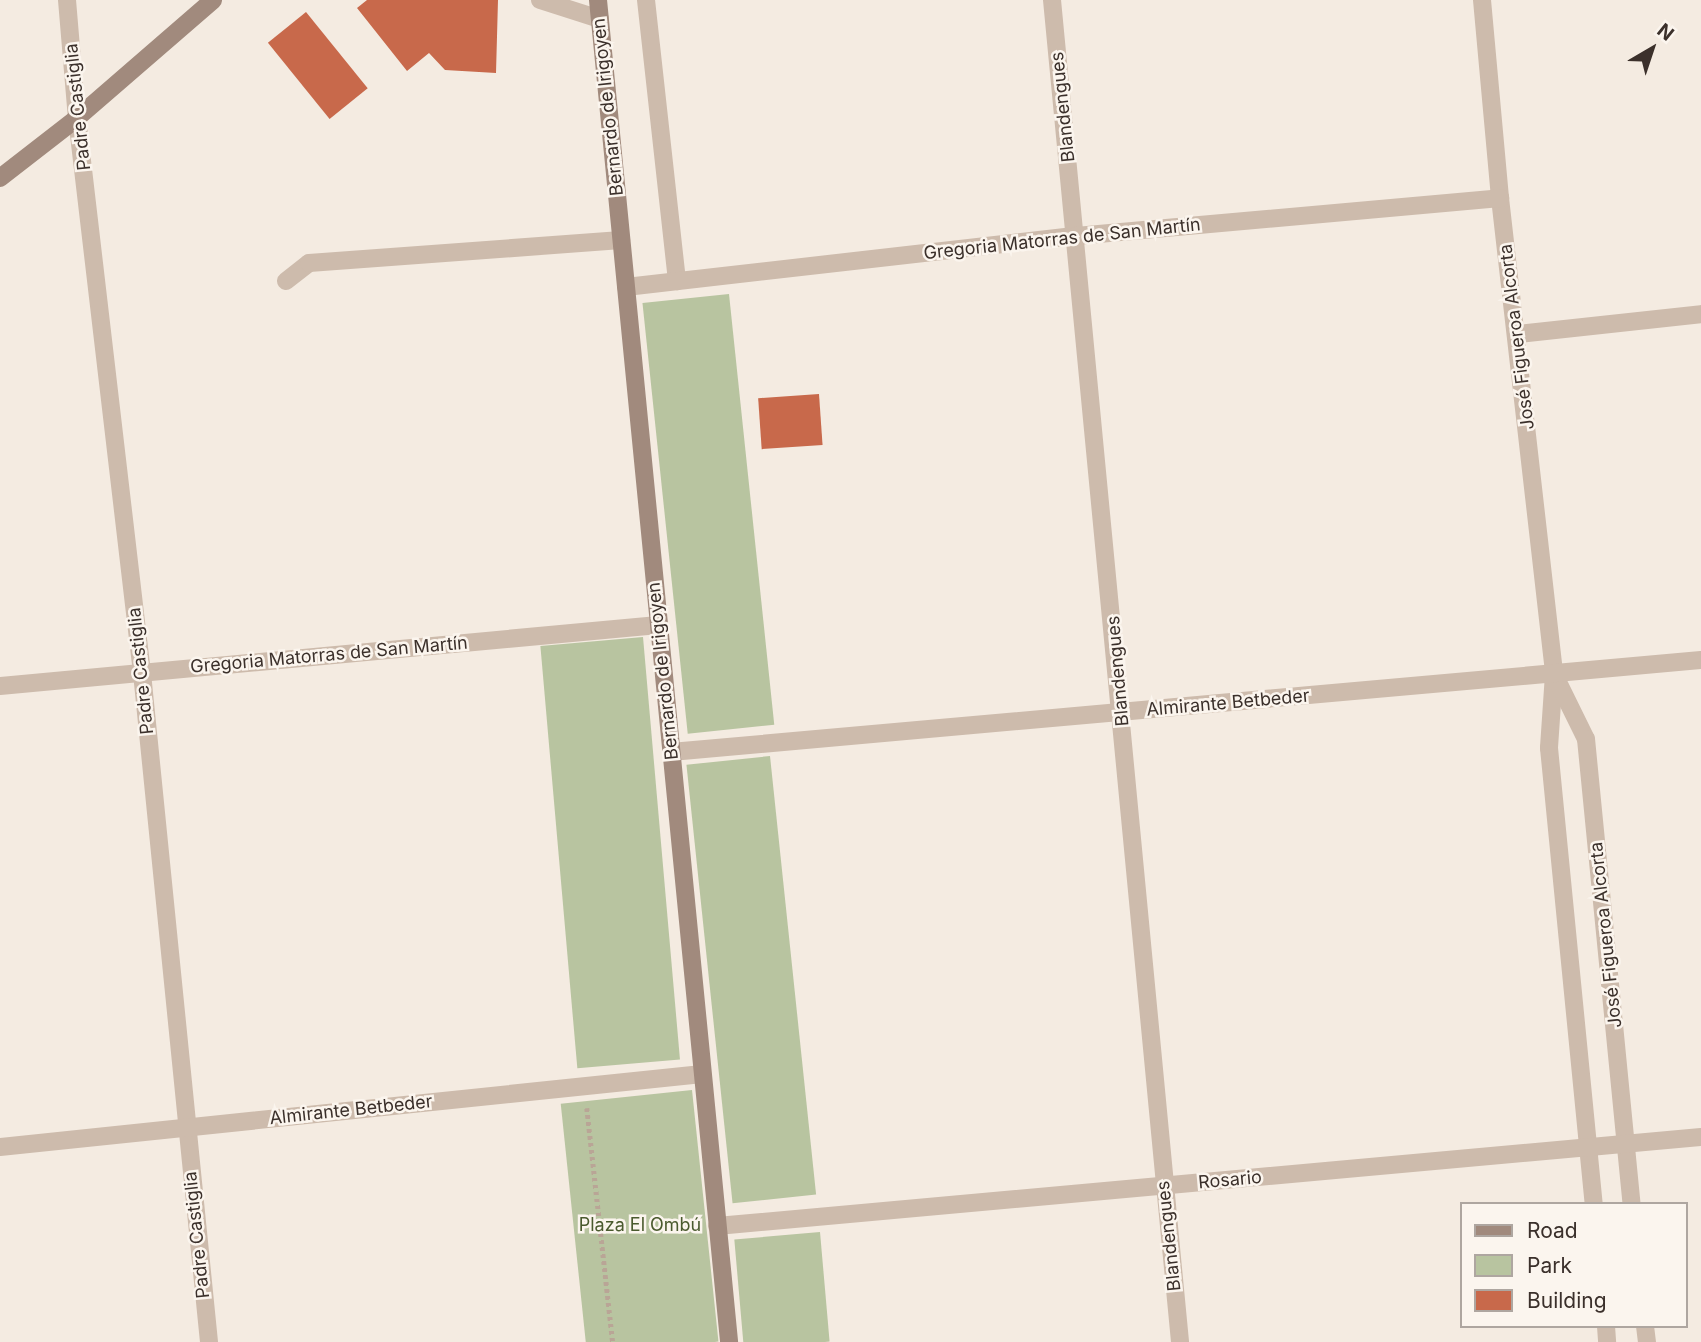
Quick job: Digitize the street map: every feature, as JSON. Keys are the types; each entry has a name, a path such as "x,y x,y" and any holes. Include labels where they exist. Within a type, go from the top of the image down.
{"street":[{"name":"Padre Castiglia","path":"67,0 77,118 142,673 185,1127 209,1342"},
{"path":"0,178 77,118 213,0"},
{"path":"540,0 600,19"},
{"name":"Bernardo de Irigoyen","path":"598,0 729,1342"},
{"path":"646,0 677,281"},
{"name":"Blandengues","path":"1052,0 1180,1342"},
{"name":"José Figueroa Alcorta","path":"1482,0 1500,198 1518,334 1554,674 1549,748 1594,1202"},
{"name":"Gregoria Matorras de San Martín","path":"626,287 1076,236 1500,198"},
{"path":"286,281 309,263 621,240"},
{"path":"1518,334 1701,314"},
{"name":"Gregoria Matorras de San Martín","path":"0,686 658,625"},
{"name":"Almirante Betbeder","path":"671,752 1701,660"},
{"name":"José Figueroa Alcorta","path":"1554,674 1586,739 1632,1202"},
{"name":"Almirante Betbeder","path":"0,1146 702,1074"},
{"name":"Rosario","path":"717,1226 1701,1137"}],"path":[{"path":"585,1086 613,1342"}],"green space":[{"path":"729,294 774,725 688,734 642,303"},
{"path":"643,637 680,1059 577,1068 540,646"},
{"path":"770,756 816,1195 733,1203 686,765"},
{"name":"Plaza El Ombú","path":"692,1090 718,1342 586,1342 561,1104"},
{"path":"820,1232 830,1342 743,1342 734,1239"}],"building":[{"path":"367,0 498,0 496,73 445,70 429,53 407,71 357,8"},
{"path":"306,12 368,88 330,119 268,43"},
{"path":"819,394 823,445 762,449 758,398"}]}
